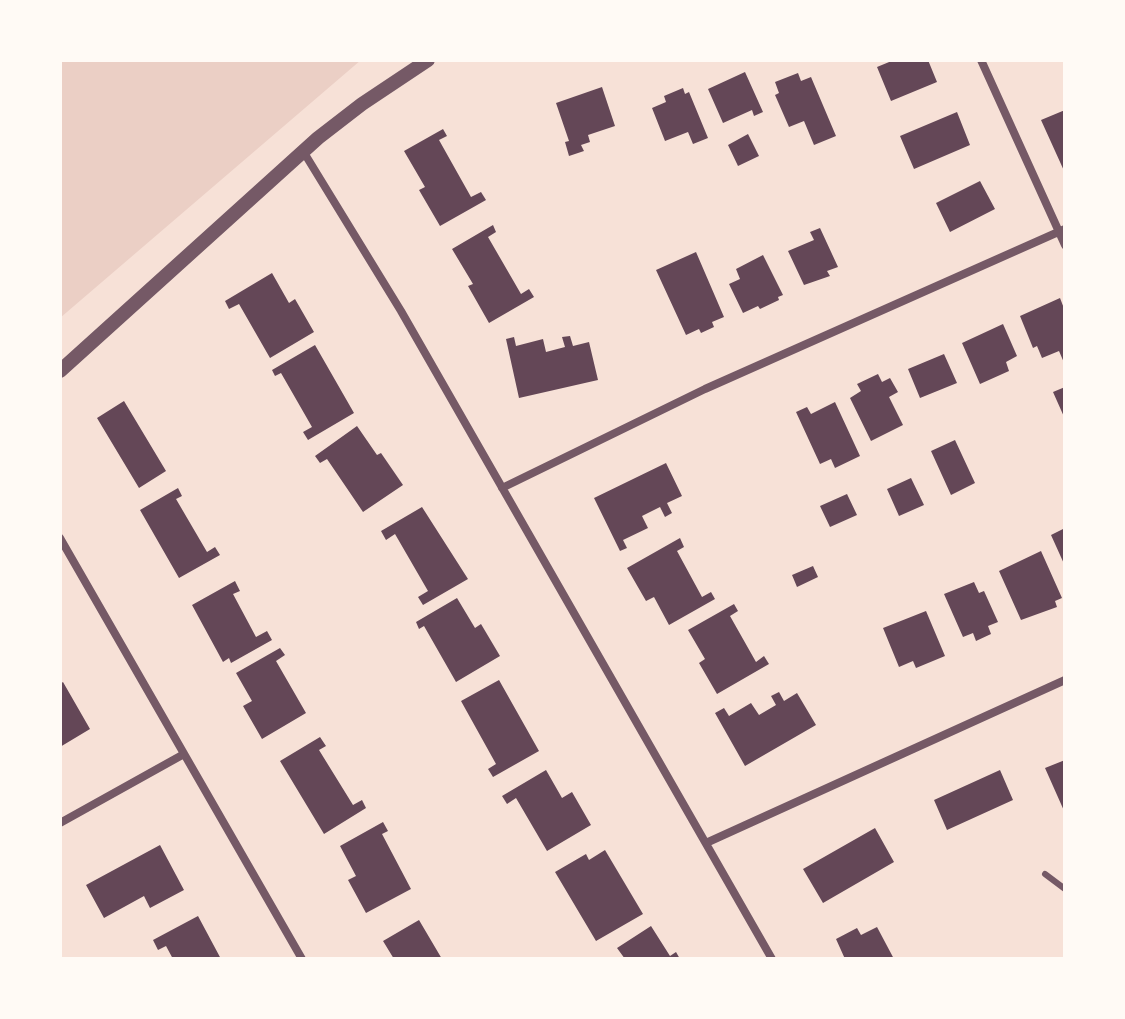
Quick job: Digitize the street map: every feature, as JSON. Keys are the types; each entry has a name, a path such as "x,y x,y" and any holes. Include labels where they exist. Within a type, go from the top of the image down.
{"street":[{"path":"60,371 303,151 362,104 428,60"},
{"path":"981,60 1062,230 1065,245"},
{"path":"303,151 401,311 772,959"},
{"path":"502,488 705,389 1062,230"},
{"path":"60,538 302,959"},
{"path":"706,843 1065,680"},
{"path":"60,823 184,754"}],"lane":[{"path":"1045,874 1065,889"}],"shaded area":[{"path":"60,60 361,60 60,318"}],"building":[{"path":"894,60 928,60 937,82 891,101 877,67"},
{"path":"745,72 763,112 754,116 752,110 723,123 708,89"},
{"path":"798,73 801,81 811,77 836,136 814,145 804,121 789,127 775,95 779,93 775,82"},
{"path":"602,87 615,126 588,135 590,142 581,145 584,151 569,156 565,142 569,141 556,103"},
{"path":"683,88 685,94 689,92 708,138 693,144 688,132 665,141 652,108 666,102 664,96"},
{"path":"1065,110 1065,173 1041,120"},
{"path":"957,112 970,145 914,169 900,136"},
{"path":"443,129 447,136 439,140 471,197 481,192 486,200 440,226 419,190 425,187 404,151"},
{"path":"748,134 759,156 738,166 728,145"},
{"path":"980,181 995,209 950,232 936,203"},
{"path":"493,225 496,232 488,237 521,294 529,289 534,297 489,323 468,286 473,284 452,249"},
{"path":"820,228 838,267 827,271 830,276 804,285 788,251 814,240 810,232"},
{"path":"696,252 724,317 712,322 714,327 686,335 656,270"},
{"path":"763,255 783,295 760,309 758,306 743,313 729,284 740,279 736,269"},
{"path":"272,273 289,303 295,299 314,332 270,358 239,304 229,309 225,301"},
{"path":"1060,298 1065,311 1065,365 1059,351 1042,358 1037,346 1033,348 1020,316"},
{"path":"1003,324 1017,356 1006,362 1009,371 980,384 962,343"},
{"path":"570,336 573,346 589,342 598,380 519,398 506,339 514,337 516,346 543,339 546,352 565,347 562,337"},
{"path":"315,345 354,413 308,440 303,432 312,427 281,373 275,376 272,370"},
{"path":"944,354 957,383 920,398 908,369"},
{"path":"878,374 882,382 890,378 898,392 889,397 903,425 871,441 850,398 861,391 857,384"},
{"path":"1065,387 1065,419 1053,392"},
{"path":"124,401 166,471 139,488 97,418"},
{"path":"835,402 860,456 835,468 831,459 820,464 796,412 807,407 811,414"},
{"path":"357,426 403,485 363,512 327,459 320,463 315,456"},
{"path":"955,440 975,483 951,495 931,451"},
{"path":"666,463 682,496 667,503 672,513 665,517 660,507 642,516 648,528 623,540 627,548 620,551 594,498"},
{"path":"911,478 924,505 899,516 887,489"},
{"path":"178,488 182,496 176,499 207,552 215,547 220,555 179,578 140,510"},
{"path":"847,494 857,515 830,527 820,506"},
{"path":"422,507 468,579 423,605 418,597 428,591 395,534 386,540 381,531"},
{"path":"1065,528 1065,566 1051,535"},
{"path":"680,538 684,547 677,551 702,597 711,592 715,599 669,625 654,597 646,601 627,568"},
{"path":"1041,551 1062,598 1055,601 1057,607 1021,620 999,571"},
{"path":"813,566 818,577 797,587 792,575"},
{"path":"235,581 240,591 233,594 256,637 267,631 272,640 231,663 229,658 223,662 192,605"},
{"path":"974,582 979,593 984,591 998,622 988,626 991,634 976,641 973,633 963,637 944,594"},
{"path":"457,598 475,628 481,624 500,656 456,682 424,626 419,629 416,622"},
{"path":"734,604 738,611 730,616 756,662 764,656 769,664 717,694 699,663 705,659 688,630"},
{"path":"926,611 945,656 916,668 913,661 899,667 883,628"},
{"path":"280,648 285,655 276,661 306,713 262,739 243,706 252,701 236,673"},
{"path":"499,680 539,751 493,777 488,769 496,764 461,701"},
{"path":"63,682 90,729 60,747 60,684"},
{"path":"779,692 784,701 797,693 816,725 745,766 715,713 724,708 729,716 751,703 759,715 776,705 771,696"},
{"path":"320,737 326,746 319,750 353,805 362,800 366,808 324,834 280,761"},
{"path":"1065,760 1065,813 1045,768"},
{"path":"546,770 562,798 572,792 591,825 547,851 516,798 507,804 502,796"},
{"path":"1000,770 1013,800 947,830 934,800"},
{"path":"383,822 388,831 382,834 411,889 366,913 348,880 356,876 340,846"},
{"path":"875,828 894,862 823,903 803,869"},
{"path":"160,845 184,890 150,908 144,896 104,918 86,885"},
{"path":"605,850 643,914 596,941 555,872 586,854 589,860"},
{"path":"198,916 221,959 173,959 166,946 158,950 153,940"},
{"path":"419,920 442,959 394,959 383,941"},
{"path":"651,926 670,956 676,952 680,959 625,959 617,948"},
{"path":"877,927 894,959 845,959 836,939 857,928 861,935"}]}
